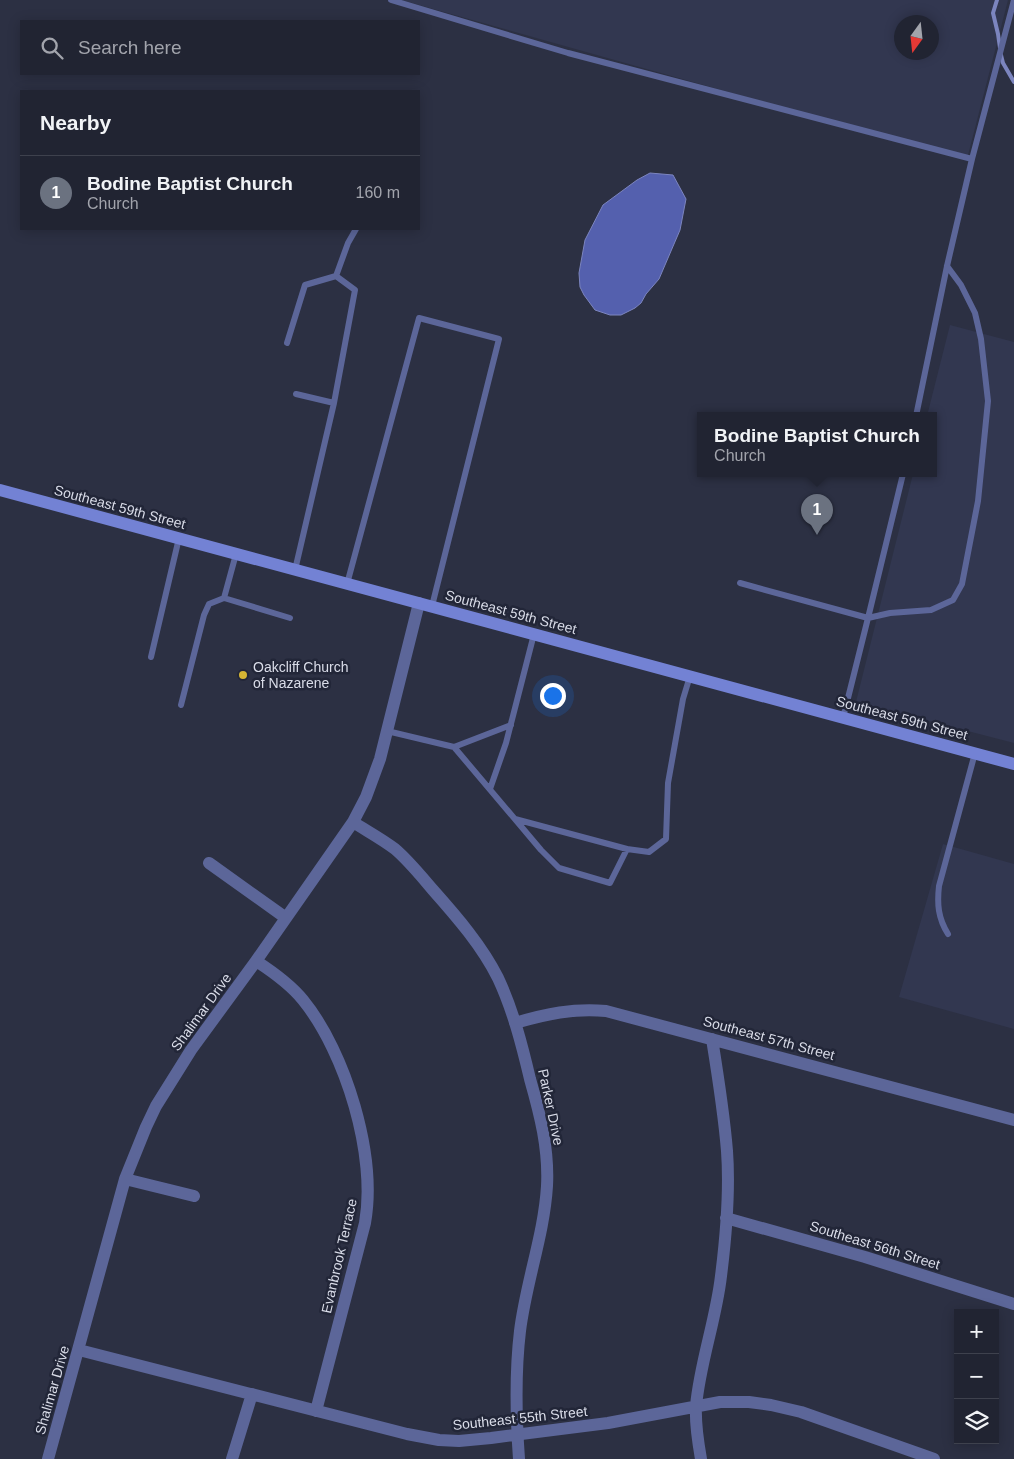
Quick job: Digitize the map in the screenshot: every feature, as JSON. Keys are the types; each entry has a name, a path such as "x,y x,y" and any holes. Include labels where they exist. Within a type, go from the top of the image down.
{"main road":[{"name":"Southeast 59th Street","path":"0,490 1014,764"}],"street":[{"name":"Shalimar Drive","path":"48,1459 80,1350 125,1179 146,1127 169,1084 191,1050 353,822 374,779 419,603"},
{"name":"Parker Drive","path":"353,822 394,848 410,863 455,916 487,959 498,978 515,1024 543,1126 548,1169 545,1205 520,1331 516,1411 519,1459"},
{"path":"209,863 286,918"},
{"name":"Evanbrook Terrace","path":"256,961 280,978 302,998 326,1034 338,1059 358,1121 368,1177 368,1208 365,1223 316,1411"},
{"name":"Southeast 57th Street","path":"515,1024 550,1013 588,1009 618,1014 1014,1120"},
{"path":"701,1459 696,1427 696,1408 698,1389 718,1301 726,1218 727,1152 712,1038"},
{"path":"125,1179 194,1196"},
{"name":"Southeast 56th Street","path":"726,1218 865,1257 1014,1304"},
{"name":"Southeast 55th Street","path":"80,1350 316,1411 439,1440 459,1441 517,1435 608,1423 720,1402 749,1402 802,1412 934,1459"},
{"path":"232,1459 252,1394"}],"lane":[{"path":"391,0 568,53 972,159"},
{"path":"917,412 947,266 972,159 1014,0"},
{"path":"336,276 348,243 355,230"},
{"path":"740,583 868,618 890,613 931,610 953,600 962,584 978,501 988,402 981,340 975,313 961,286 947,266"},
{"path":"287,343 306,285 336,276"},
{"path":"295,570 334,403 356,290 336,276"},
{"path":"347,584 419,318 499,339 432,606"},
{"path":"296,394 334,403"},
{"path":"842,718 902,477"},
{"path":"151,657 178,538"},
{"path":"224,598 236,554"},
{"path":"181,705 204,615 209,604 224,598 290,618"},
{"path":"490,789 511,725 534,634"},
{"path":"515,819 627,849 649,852 666,839 668,783 683,699 690,676"},
{"path":"387,731 454,747 511,725"},
{"path":"454,747 540,850 559,868 610,883 627,849"},
{"path":"948,934 940,921 939,886 976,753"}],"shaded area":[{"path":"401,0 1008,0 967,159"},
{"path":"950,325 1014,342 1014,743 856,702 912,477 937,477 937,412 928,412"},
{"path":"943,844 1014,864 1014,1029 899,997"}],"water":[{"path":"650,173 673,175 686,199 680,230 659,279 641,303 621,315 610,315 595,310 580,287 579,273 585,240 603,205 637,180"}],"waterway":[{"path":"997,0 993,13 1000,48"},
{"path":"1001,55 1003,63 1014,82"}],"place":[{"name":"Bodine Baptist Church","path":"817,535"},
{"name":"Oakcliff Church of Nazarene","path":"243,675"}]}
